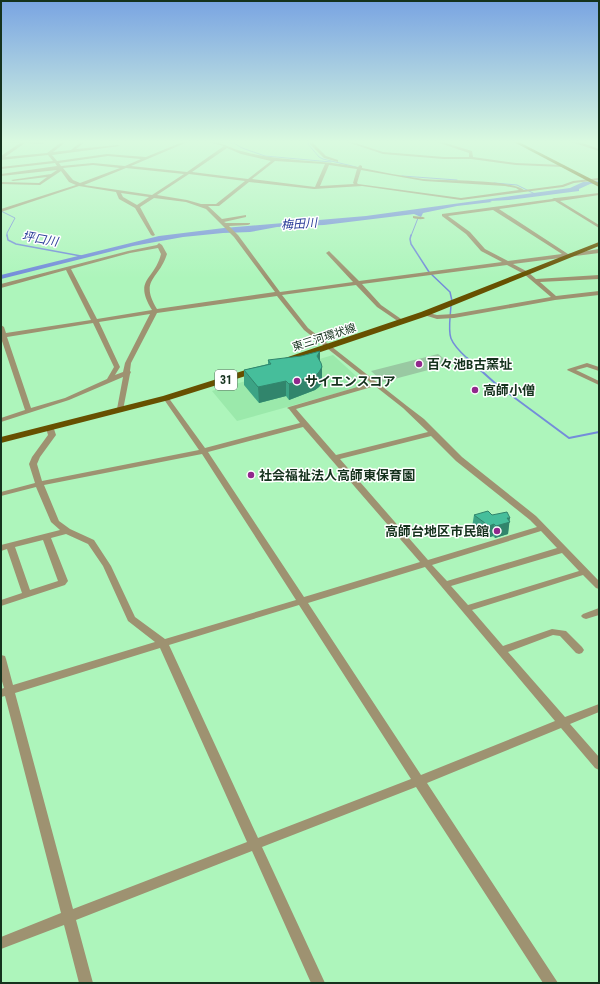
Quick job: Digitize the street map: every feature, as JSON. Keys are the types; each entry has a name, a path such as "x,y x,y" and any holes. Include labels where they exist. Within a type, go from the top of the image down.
{"main road":[{"name":"東三河環状線","path":"280,362 329,347 424,314 599,244"},
{"name":"31","path":"1,440 166,398 266,367"}],"street":[{"path":"3,210 73,187"},
{"path":"90,187 181,200 202,205 217,205 239,187"},
{"path":"137,207 167,187"},
{"path":"308,187 331,187"},
{"path":"370,187 461,200 555,187"},
{"path":"516,187 528,190"},
{"path":"521,187 528,190"},
{"path":"118,192 121,198 137,207 153,235"},
{"path":"556,298 526,273 483,250 468,233 444,215 599,194"},
{"path":"554,199 599,226"},
{"path":"202,205 210,210 236,236 303,326 421,421 463,463 517,504 591,575 599,586"},
{"path":"494,208 568,256"},
{"path":"223,223 244,216"},
{"path":"414,217 422,218"},
{"path":"223,223 248,224"},
{"path":"1,286 130,252 159,246 164,254 164,260 148,280 147,288 150,304 155,310"},
{"path":"2,336 155,310 599,251"},
{"path":"330,253 379,306 402,322"},
{"path":"68,269 95,320 117,367 116,371 107,381"},
{"path":"534,280 599,277"},
{"path":"424,314 437,317 446,317 556,298 599,293"},
{"path":"121,409 128,372 128,363 134,350 137,348 155,310"},
{"path":"1,327 2,336 29,412"},
{"path":"599,368 587,365 570,370 599,383"},
{"path":"1,420 67,399 128,372"},
{"path":"376,384 291,408 502,650 599,765"},
{"path":"166,398 203,450 551,983"},
{"path":"1,494 39,484 203,450 305,424"},
{"path":"50,428 52,435 36,457 33,464 39,484 55,522 67,531 91,542 107,566 131,619 163,643 318,983"},
{"path":"335,458 433,433"},
{"path":"5,692 543,528"},
{"path":"1,548 67,531"},
{"path":"1,603 62,583 64,581 46,537"},
{"path":"10,546 27,595"},
{"path":"445,585 564,549"},
{"path":"466,609 591,575"},
{"path":"586,616 599,611"},
{"path":"502,650 552,632 563,633 579,650"},
{"path":"1,659 5,692 86,983"},
{"path":"1,943 418,781 599,708"}],"shaded area":[{"path":"438,354 451,364 383,382 371,371"},
{"name":"サイエンスコア","path":"333,355 366,385 237,421 212,391"}],"water":[{"name":"梅田川","path":"584,187 579,189 579,191 457,206 423,213 421,217 414,214 324,225 277,227 250,232 183,237 133,246 1,279 1,275 159,236 224,228 366,216"}],"building":[{"path":"320,351 317,356 322,367 319,372 316,375 289,384 286,381 258,387 244,370 271,364 268,360 301,356"},
{"path":"488,511 492,515 507,512 510,518 507,518 510,522 496,526 494,524 489,526 474,515"}],"waterway":[{"path":"521,187 535,194"},
{"name":"坪口川","path":"1,211 15,218 7,235"},
{"path":"411,236 418,218"},
{"name":"坪口川","path":"7,235 8,240 16,244 81,256"},
{"path":"411,235 411,244 429,272 450,292 452,301"},
{"path":"451,305 450,335 455,346 467,358"},
{"path":"467,358 496,384 569,438 599,432"}],"place":[{"name":"百々池B古窯址","path":"419,364"},
{"name":"サイエンスコア","path":"297,381"},
{"name":"高師小僧","path":"475,390"},
{"name":"社会福祉法人高師東保育園","path":"251,475"},
{"name":"高師台地区市民館","path":"497,531"}]}
